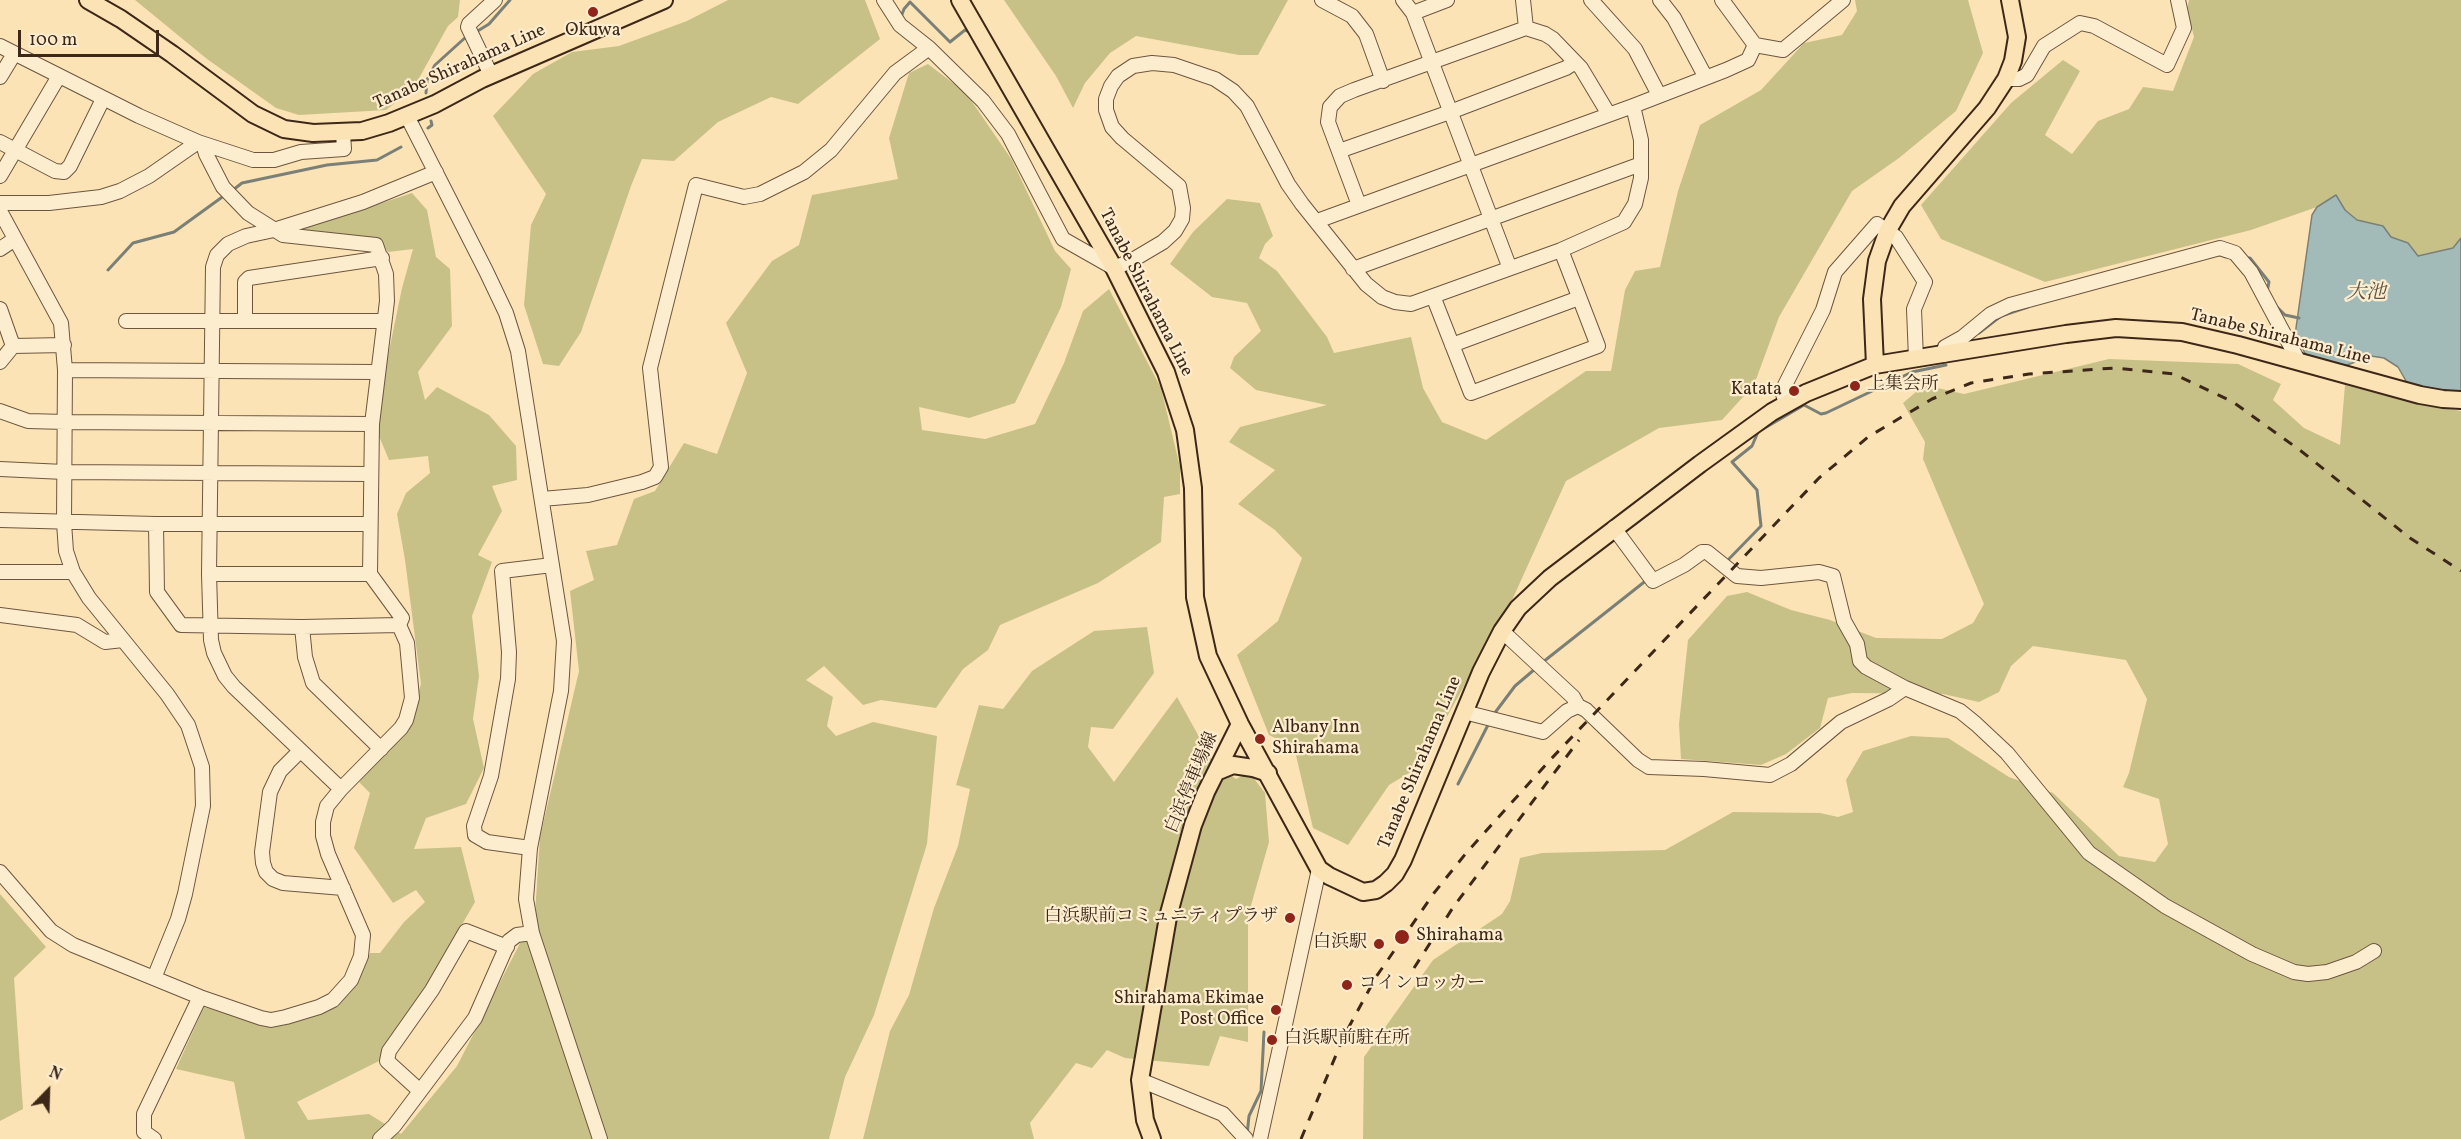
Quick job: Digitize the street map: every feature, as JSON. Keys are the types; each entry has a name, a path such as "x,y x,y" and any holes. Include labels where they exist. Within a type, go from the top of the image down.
{"main road":[{"name":"Tanabe Shirahama Line","path":"88,0 121,19 172,54 253,114 284,129 313,134 343,133 380,126 407,116 491,75 664,0"},
{"name":"Tanabe Shirahama Line","path":"960,0 1114,268 1166,372 1185,430 1192,488 1195,597 1208,656 1240,724 1319,869 1363,892 1376,890 1395,874 1415,834 1480,672 1502,631 1518,608 1550,578 1744,431 1786,403 1822,385 1875,365 2116,328 2182,332 2420,395 2461,399"},
{"path":"1875,365 1872,299 1877,261 1888,230 1902,206 1988,108 2006,79 2013,61 2016,37 2010,0"},
{"name":"白浜停車場線","path":"1152,1139 1145,1120 1140,1080 1158,969 1178,876 1193,825 1240,724"},
{"path":"1216,772 1233,765 1268,773"}],"street":[{"path":"491,75 469,24 495,0"},
{"path":"884,0 900,25 969,85 1008,134 1063,239 1114,268 1163,242 1175,231 1182,219 1182,195 1179,186 1122,138 1112,127 1106,110 1106,99 1111,86 1118,76 1133,66 1152,63 1173,65 1215,79 1233,91 1246,106 1288,184 1353,269 1375,293 1395,303 1411,304 1561,250 1623,222 1635,204 1641,164 1641,140 1633,106"},
{"path":"1322,0 1352,16 1366,34 1383,81"},
{"path":"1403,0 1413,13 1509,267"},
{"path":"1413,13 1447,0"},
{"path":"1523,0 1526,28"},
{"path":"1591,0 1635,49 1659,95"},
{"path":"1660,0 1674,18 1705,76"},
{"path":"1722,0 1755,45 1783,50 1843,0"},
{"path":"2006,79 2019,79 2026,75 2044,46 2080,23 2094,26 2167,65 2184,28 2178,0"},
{"path":"1359,205 1328,122 1330,106 1340,96 1431,62 1526,28 1553,39 1588,78 1608,113"},
{"path":"1317,221 1608,113 1633,106 1748,60 1755,45"},
{"path":"0,46 104,99 200,143 253,160 274,160 301,152 344,149 343,133"},
{"path":"542,499 588,495 642,483 655,477 661,467 650,368 696,185 744,197 760,194 804,172 831,150 895,72 929,48"},
{"path":"0,77 14,54"},
{"path":"1339,151 1450,112 1566,68 1575,62"},
{"path":"0,176 59,76"},
{"path":"0,142 55,171 64,172 70,166 104,99"},
{"path":"407,116 486,271 512,331 518,351 564,641 561,691 530,848 526,899 532,933 600,1139"},
{"path":"0,203 49,203 111,194 149,176 200,143"},
{"path":"0,872 51,931 73,945 249,1015 271,1020 319,1007 343,992 351,980 363,945 358,921 328,854 323,836 323,822 327,806 340,789 381,749 406,720 412,698 407,643 399,625 402,618 370,574 372,424 388,284 376,244 283,235 248,213 228,193 200,143"},
{"path":"1353,269 1641,164"},
{"path":"340,789 225,676 214,652 209,574 213,267 217,255 228,244 246,236 274,230 363,201 436,172"},
{"path":"0,211 61,323 65,370 64,523 66,551 73,572 89,597 167,694 188,725 197,746 204,786 203,806 178,919 154,978"},
{"path":"1786,403 1782,391 1822,310 1835,272 1877,224 1896,237 1925,282 1914,309 1916,359"},
{"path":"0,249 15,239"},
{"path":"1944,355 1946,347 1963,337 1991,314 2010,305 2220,248 2235,253 2251,272 2299,362"},
{"path":"1433,296 1471,393 1598,346 1561,250"},
{"path":"245,320 245,282 249,278 382,258"},
{"path":"1452,345 1579,298"},
{"path":"0,309 13,346"},
{"path":"126,321 384,321"},
{"path":"0,362 13,346 64,345"},
{"path":"65,370 377,372"},
{"path":"0,411 28,421 372,424"},
{"path":"0,469 64,472 370,474"},
{"path":"0,520 64,523 370,525"},
{"path":"156,524 157,592 181,625 302,627 399,625"},
{"path":"1614,528 1653,581 1684,566 1702,552 1707,552 1737,576 1761,578 1819,572 1833,576 1844,621 1857,644 1860,661 1866,667 1960,711 2007,753 2089,853 2165,906 2252,954 2294,972 2308,974 2327,972 2356,962 2374,951"},
{"path":"530,848 486,842 476,836 474,826 491,776 508,679 509,652 502,571 552,565"},
{"path":"0,572 73,572"},
{"path":"209,574 370,574"},
{"path":"0,615 76,625 105,642 123,640"},
{"path":"302,627 305,657 313,683 381,749"},
{"path":"1502,631 1573,697 1578,706 1586,710 1638,760 1649,766 1770,775 1791,764 1841,722 1898,694 1905,687"},
{"path":"1464,712 1543,732 1567,711 1578,706"},
{"path":"300,751 280,771 270,792 262,852 263,863 266,872 273,879 283,883 343,888"},
{"path":"1260,1139 1319,869"},
{"path":"420,1091 387,1061 389,1051 432,990 466,931 507,947"},
{"path":"380,1139 394,1126 475,1018 509,941 518,935 532,933"},
{"path":"154,1139 144,1132 144,1114 200,996"},
{"path":"1140,1080 1223,1114 1243,1136"}],"shaded area":[{"path":"135,0 460,0 458,17 448,26 413,89 386,110 299,115 276,108 207,59"},
{"path":"728,0 865,0 880,39 798,104 771,97 718,122 674,161 642,159 581,332 559,366 543,364 524,305 531,225 546,194 493,116 533,74 572,52 619,46 687,21"},
{"path":"1004,0 1288,0 1258,55 1239,55 1136,36 1110,53 1085,83 1073,108 1056,76"},
{"path":"1855,0 1968,0 1983,53 1956,111 1899,158 1852,191 1779,317 1754,385 1722,420 1659,428 1566,481 1513,598 1419,767 1389,785 1348,845 1313,828 1294,747 1269,735 1237,655 1278,621 1302,558 1275,530 1238,504 1275,470 1229,442 1240,427 1327,405 1256,390 1230,368 1234,357 1261,331 1247,303 1212,297 1170,264 1193,232 1227,199 1260,203 1273,236 1265,244 1259,258 1277,271 1327,337 1334,353 1411,337 1423,388 1442,422 1486,440 1586,371 1611,371 1625,290 1635,271 1660,267 1678,191 1700,125 1761,90 1804,43 1842,35 1857,11"},
{"path":"2189,0 2461,0 2461,238 2453,248 2418,257 2408,243 2391,237 2383,226 2357,220 2345,210 2336,195 2317,207 2251,230 2045,282 1941,239 1921,205 2011,103 2063,60 2080,71 2045,135 2072,154 2098,121 2129,109 2143,87 2173,91 2194,37 2187,9"},
{"path":"928,64 966,93 1012,160 1055,251 1071,269 1061,307 1015,403 969,418 919,407 922,430 985,439 1035,424 1064,363 1083,311 1109,289 1161,388 1180,467 1180,494 1164,497 1161,542 1098,583 1000,625 988,650 963,669 936,708 881,700 863,705 824,666 806,680 833,697 827,726 836,736 873,722 937,736 927,844 874,1015 845,1077 829,1139 245,1139 234,1082 176,1069 204,1007 253,1022 272,1023 316,1015 339,1001 359,978 370,953 380,953 404,922 425,902 416,890 393,903 354,848 370,793 359,782 409,722 421,684 397,514 406,493 430,473 428,456 389,460 374,424 402,288 413,249 388,252 377,238 294,232 412,193 427,210 436,257 450,269 452,326 418,372 425,400 437,387 489,415 516,446 517,480 492,486 502,511 478,555 492,562 472,616 479,676 473,719 484,768 466,804 426,818 414,849 461,847 475,902 410,1014 379,1061 297,1102 308,1120 369,1114 401,1134 457,1066 535,914 540,837 579,671 570,591 594,580 586,551 617,545 634,499 655,491 684,443 717,454 747,373 726,323 772,261 799,245 812,195 898,179 889,138 909,73"},
{"path":"2109,359 2238,364 2281,384 2273,400 2304,428 2340,445 2345,385 2417,404 2461,411 2461,1139 1363,1139 1364,1057 1433,960 1502,914 1510,901 1520,858 1542,853 1665,850 1733,812 1820,813 1838,817 1853,812 1846,780 1863,751 1911,736 1948,738 2009,777 2053,793 2119,856 2155,862 2168,844 2159,799 2123,787 2129,773 2147,699 2126,660 2033,646 2011,666 1999,692 1979,702 1943,694 1852,693 1828,698 1820,728 1786,754 1761,765 1681,759 1679,724 1688,640 1727,596 1747,592 1791,610 1830,620 1876,638 1942,639 1973,623 1984,604 1923,459 1925,442 1903,403 1924,385 1964,394"},
{"path":"1147,627 1154,673 1113,729 1091,727 1088,747 1114,782 1177,697 1212,760 1236,779 1249,772 1265,793 1269,842 1248,916 1248,1042 1220,1036 1209,1066 1125,1058 1107,1050 1092,1068 1076,1063 1030,1123 1034,1139 863,1139 890,1031 909,995 934,908 958,846 970,789 956,785 979,705 1003,709 1032,671 1094,631"},
{"path":"0,894 46,947 14,978 23,1109 0,1121"}],"water":[{"name":"大池","path":"2336,195 2345,210 2357,220 2383,226 2391,237 2408,243 2418,256 2453,248 2461,238 2461,395 2415,388 2406,381 2398,367 2384,358 2371,356 2342,367 2306,355 2295,335 2312,215 2317,207"}],"waterway":[{"path":"476,32 489,24 510,0"},
{"path":"910,2 950,42 965,30 970,32"},
{"path":"901,17 910,2"},
{"path":"426,93 427,80 435,65 467,36"},
{"path":"428,128 432,125 431,121"},
{"path":"233,190 242,183 327,165 377,160 401,147"},
{"path":"108,270 133,243 174,232 225,195"},
{"path":"2217,254 2226,257"},
{"path":"2245,258 2250,258 2269,282 2267,292"},
{"path":"1979,333 2001,316 2028,307"},
{"path":"2277,307 2285,315 2299,318"},
{"path":"1726,562 1761,526 1757,490 1732,462 1752,446 1758,432 1804,405 1821,414 1826,413 1912,372 1946,365"},
{"path":"1543,662 1648,579"},
{"path":"1494,714 1515,686 1535,669"},
{"path":"1458,784 1489,723"},
{"path":"1247,1135 1249,1116 1261,1091 1264,1032"}],"railway":[{"path":"1301,1139 1344,1036 1376,977 1434,893 1467,852 1551,759 1819,478 1868,437 1932,399 1971,383 2029,374 2115,368 2174,374 2233,402 2301,451 2410,538 2461,571"},
{"path":"1414,968 1454,906 1579,740"}],"place":[{"name":"Okuwa","path":"593,12"},
{"name":"上集会所","path":"1855,386"},
{"name":"Katata","path":"1794,391"},
{"name":"Albany Inn Shirahama","path":"1260,739"},
{"name":"白浜駅前コミュニティプラザ","path":"1290,918"},
{"name":"Shirahama","path":"1402,937"},
{"name":"白浜駅","path":"1379,944"},
{"name":"コインロッカー","path":"1347,985"},
{"name":"Shirahama Ekimae Post Office","path":"1276,1010"},
{"name":"白浜駅前駐在所","path":"1272,1040"}]}
